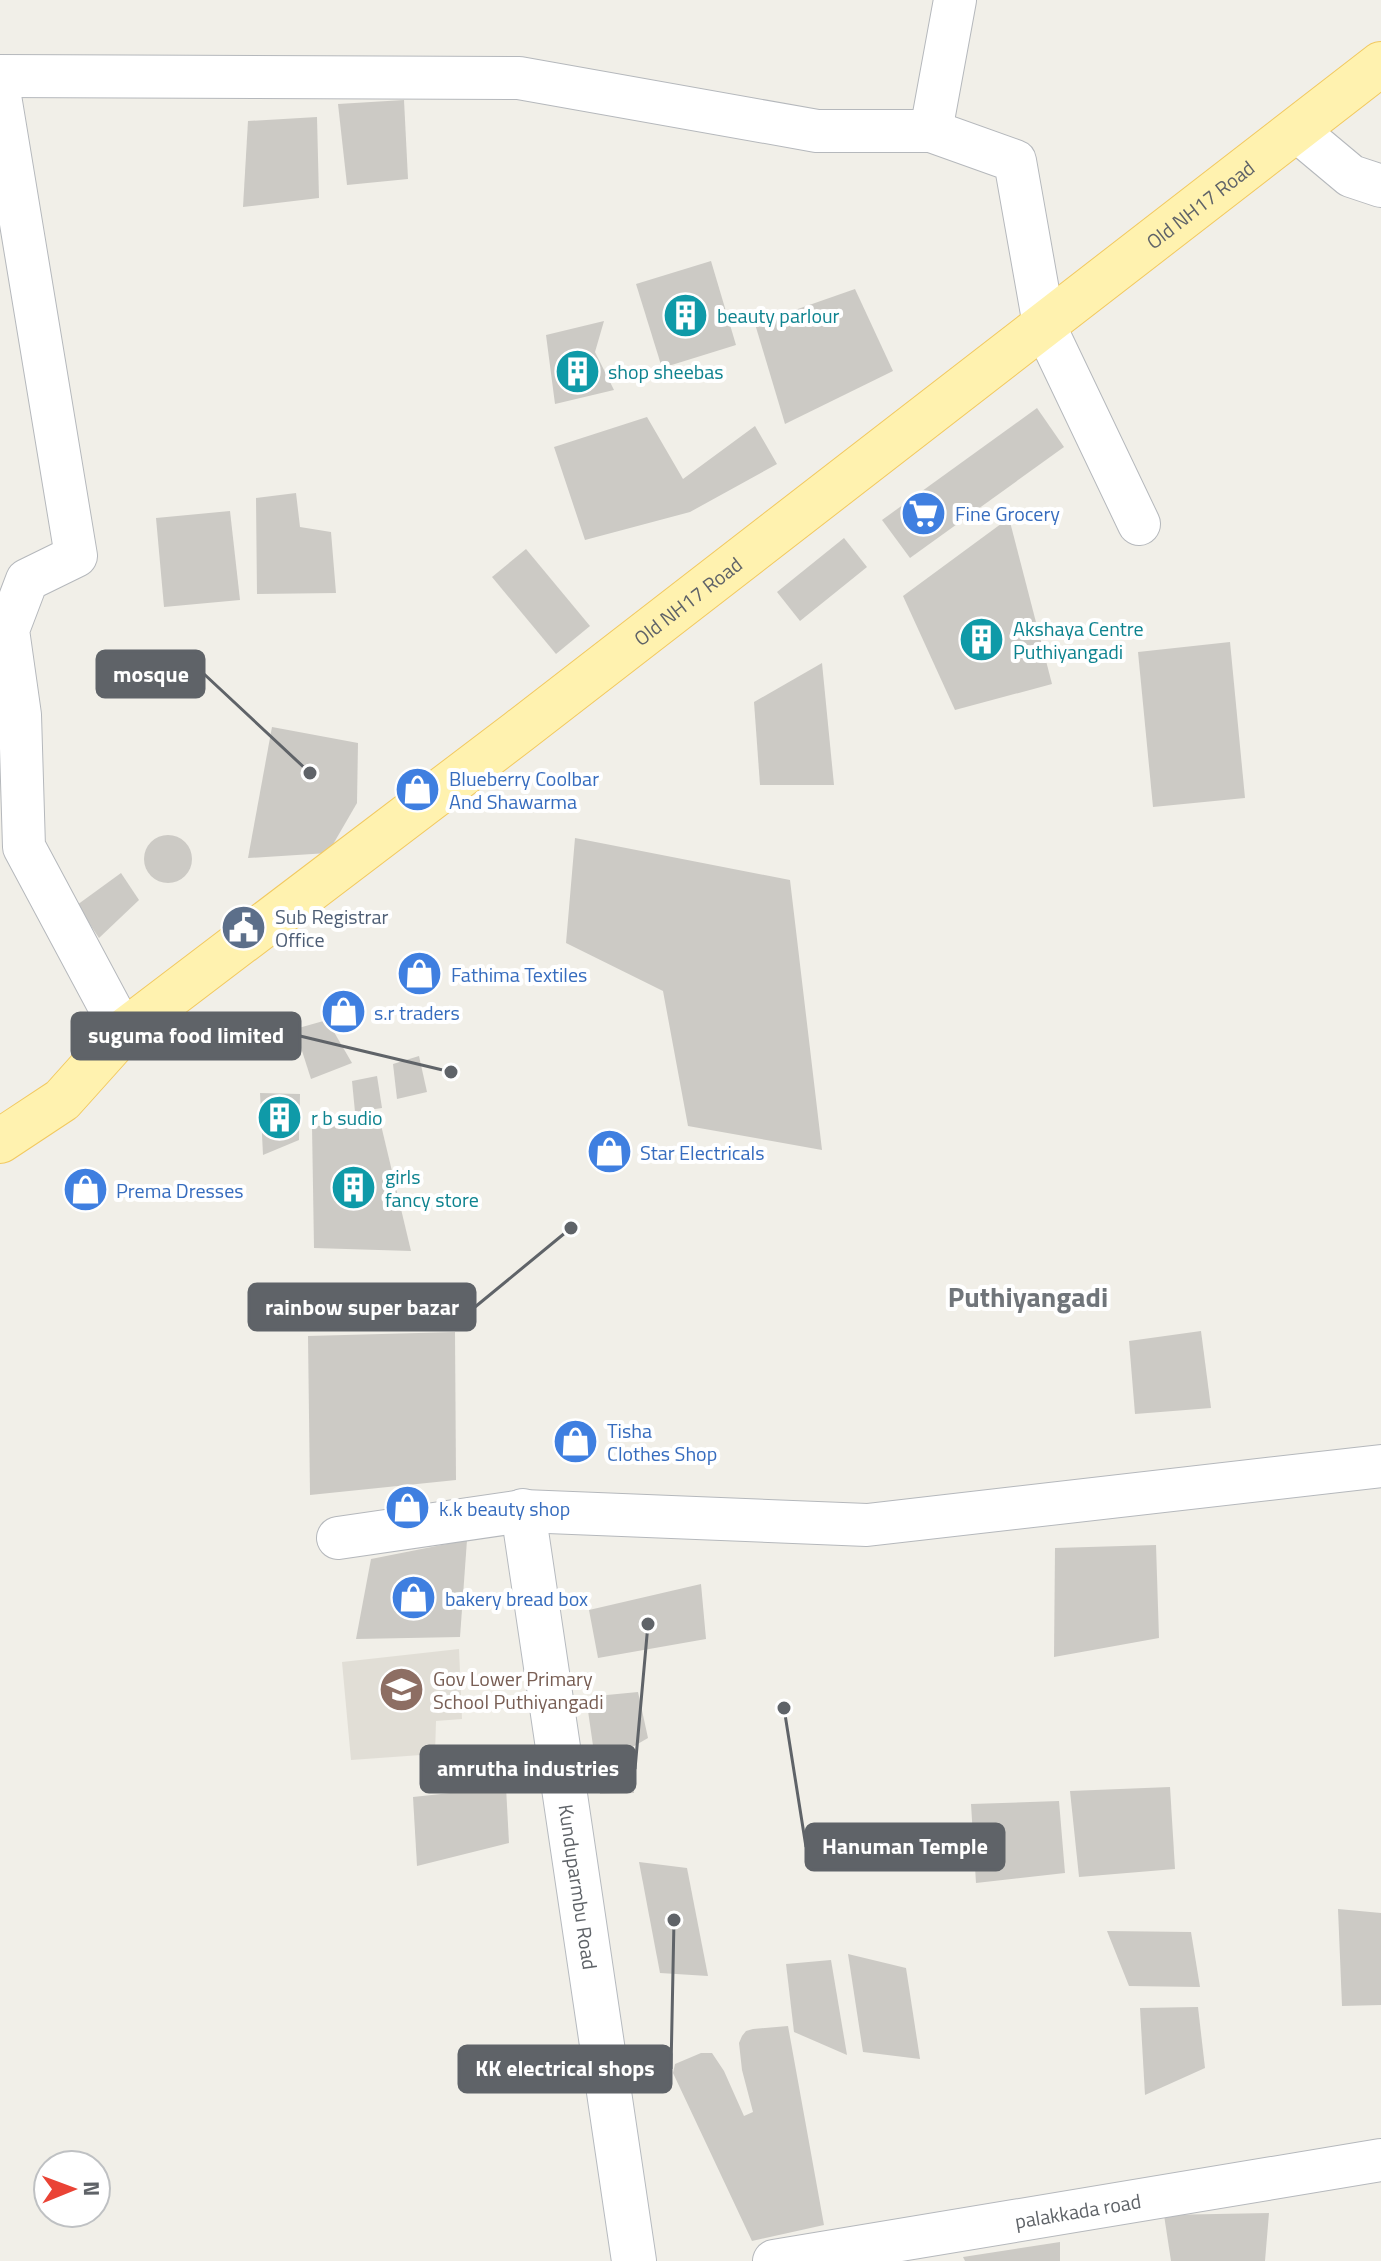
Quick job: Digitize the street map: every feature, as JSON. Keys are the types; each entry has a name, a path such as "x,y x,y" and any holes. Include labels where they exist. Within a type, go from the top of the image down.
{"main road":[{"name":"Old NH17 Road","path":"0,1141 62,1100 123,1032 518,732 1381,64"},
{"name":"Kunduparmbu Road","path":"523,1511 634,2261"}],"street":[{"path":"931,131 955,0"},
{"path":"0,76 519,78 817,131 931,131 1015,161 1044,325 1139,524"},
{"path":"0,96 76,556 27,580 8,630 20,715 24,847 123,1032"},
{"path":"1296,130 1351,176 1381,186"},
{"path":"338,1538 523,1511 867,1525 1381,1466"},
{"name":"palakkada road","path":"774,2261 1381,2160"}],"shaded area":[{"name":"Gov Lower Primary School Puthiyangadi","path":"459,1649 462,1719 436,1721 435,1754 351,1760 342,1662"}],"building":[{"path":"404,100 408,179 347,185 338,104"},
{"path":"317,117 319,198 243,207 248,121"},
{"name":"beauty parlour","path":"711,261 736,345 662,368 636,284"},
{"path":"855,289 893,371 785,424 755,324"},
{"name":"shop sheebas","path":"604,321 595,352 614,390 555,404 546,335"},
{"path":"1037,408 1064,447 910,558 882,520"},
{"path":"647,417 683,479 755,426 777,464 690,512 585,540 554,447"},
{"path":"296,493 300,527 331,532 336,593 257,594 256,498"},
{"path":"230,511 240,600 164,607 156,518"},
{"name":"Akshaya Centre Puthiyangadi","path":"1009,518 1052,684 955,710 903,596"},
{"path":"844,538 867,567 800,621 777,592"},
{"path":"526,549 590,626 556,654 492,577"},
{"path":"1230,642 1245,798 1153,807 1138,652"},
{"path":"822,663 834,785 760,785 754,702"},
{"path":"272,727 358,743 357,803 328,853 248,858"},
{"path":"168,835 185,842 192,859 185,876 168,883 151,876 144,859 151,842"},
{"path":"575,838 790,880 822,1150 688,1126 663,991 566,943"},
{"path":"121,873 139,900 99,938 77,905"},
{"path":"327,1020 352,1063 311,1079 295,1029"},
{"path":"419,1056 427,1092 397,1099 393,1064"},
{"path":"377,1076 382,1108 355,1112 352,1081"},
{"name":"r b sudio","path":"260,1093 300,1094 299,1140 263,1155"},
{"name":"girls fancy store","path":"381,1125 411,1251 314,1248 312,1126"},
{"path":"1201,1331 1211,1408 1135,1414 1129,1341"},
{"path":"455,1332 456,1480 310,1495 308,1336"},
{"name":"bakery bread box","path":"467,1540 460,1637 356,1639 371,1559"},
{"path":"1156,1545 1159,1638 1054,1657 1055,1548"},
{"path":"701,1584 706,1639 598,1658 589,1610"},
{"path":"638,1692 648,1738 629,1749 634,1793 600,1794 586,1697"},
{"path":"506,1787 509,1843 417,1866 413,1797"},
{"path":"1170,1787 1175,1869 1079,1877 1070,1791"},
{"path":"1059,1801 1065,1873 976,1883 971,1804"},
{"path":"639,1862 687,1868 708,1976 660,1973"},
{"path":"1338,1909 1381,1913 1381,2005 1342,2006"},
{"path":"1107,1931 1191,1932 1200,1987 1129,1986"},
{"path":"848,1954 906,1968 920,2059 863,2052"},
{"path":"831,1960 847,2055 794,2032 786,1964"},
{"path":"1198,2007 1205,2068 1145,2095 1140,2008"},
{"path":"788,2026 824,2225 752,2241 673,2073 675,2064 701,2053 712,2053 724,2071 744,2116 753,2112 742,2070 739,2043 742,2036 753,2029"},
{"path":"1269,2213 1265,2261 1171,2261 1164,2215"},
{"path":"1060,2242 1060,2261 965,2261 963,2257"}],"place":[{"name":"beauty parlour","path":"686,315"},
{"name":"shop sheebas","path":"577,371"},
{"name":"Fine Grocery","path":"924,513"},
{"name":"Akshaya Centre Puthiyangadi","path":"982,640"},
{"name":"mosque","path":"310,773"},
{"name":"Blueberry Coolbar And Shawarma","path":"418,789"},
{"name":"Sub Registrar Office","path":"244,928"},
{"name":"Fathima Textiles","path":"420,974"},
{"name":"s.r traders","path":"343,1012"},
{"name":"suguma food limited","path":"451,1072"},
{"name":"r b sudio","path":"280,1117"},
{"name":"Star Electricals","path":"609,1152"},
{"name":"girls fancy store","path":"354,1187"},
{"name":"Prema Dresses","path":"85,1190"},
{"name":"rainbow super bazar","path":"571,1228"},
{"name":"Tisha Clothes Shop","path":"576,1442"},
{"name":"k.k beauty shop","path":"408,1508"},
{"name":"bakery bread box","path":"414,1598"},
{"name":"amrutha industries","path":"648,1624"},
{"name":"Gov Lower Primary School Puthiyangadi","path":"402,1690"},
{"name":"Hanuman Temple","path":"784,1708"},
{"name":"KK electrical shops","path":"674,1920"}],"district":[{"name":"Puthiyangadi","path":"1028,1296"}]}
